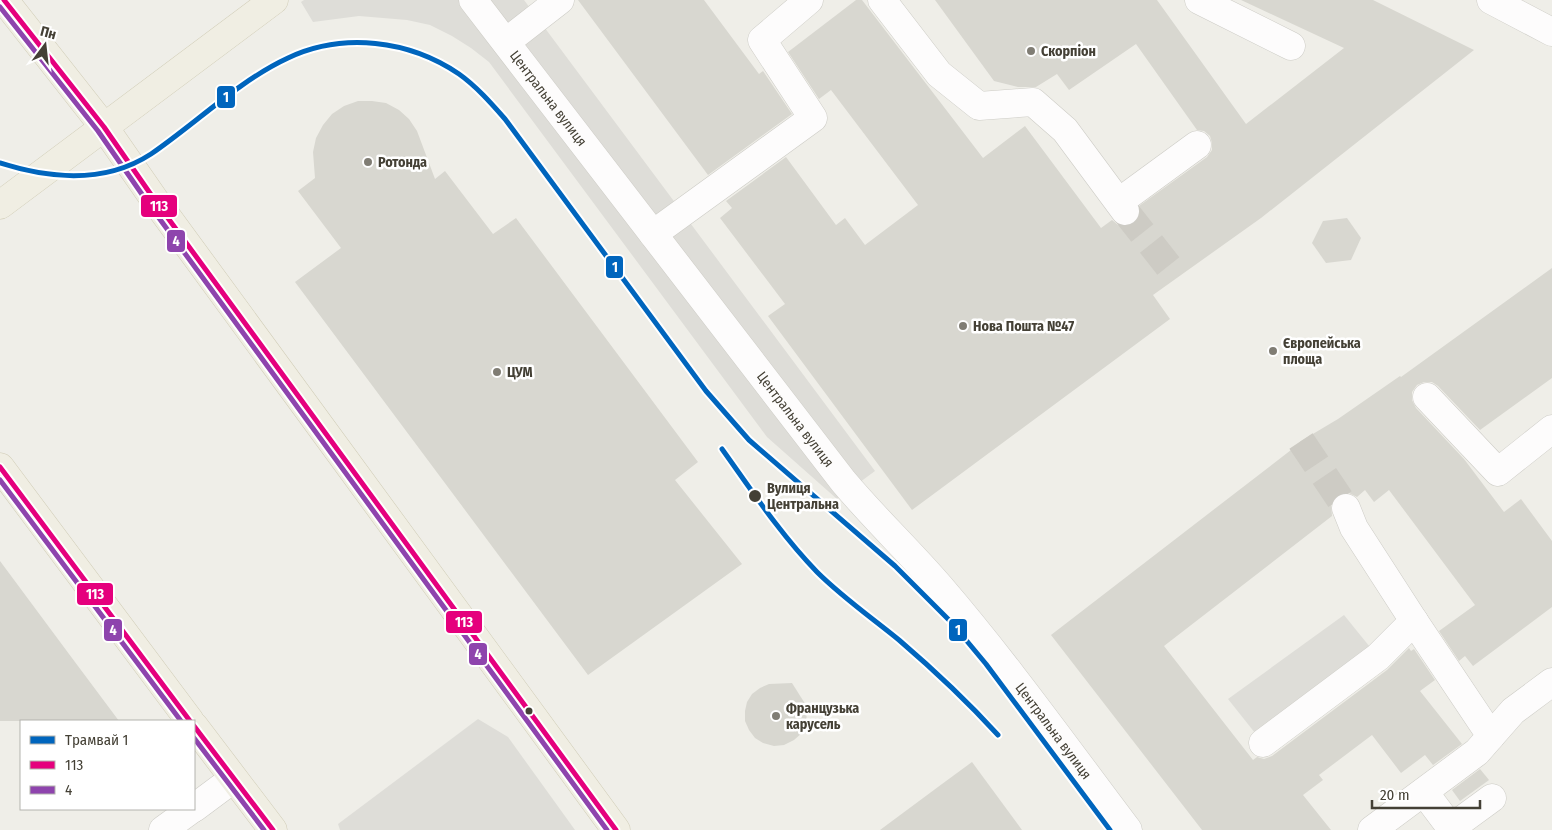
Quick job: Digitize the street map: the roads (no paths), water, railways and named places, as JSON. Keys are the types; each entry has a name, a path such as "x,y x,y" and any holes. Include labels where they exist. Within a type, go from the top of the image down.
{"main road":[{"path":"4,0 104,127 166,215 616,830"},
{"path":"0,205 274,0"},
{"path":"0,467 189,720"},
{"path":"195,727 273,830"}],"street":[{"name":"Центральна вулиця","path":"473,0 864,507 939,585 985,641 1128,830"},
{"path":"506,42 560,0"},
{"path":"653,234 813,118 762,40 809,0"},
{"path":"882,0 939,74 978,106 1034,102 1065,130 1122,207 1197,145"},
{"path":"1198,0 1291,46"},
{"path":"1491,0 1552,32"},
{"path":"1427,397 1498,472 1552,429"},
{"path":"1346,508 1354,528 1491,736"},
{"path":"1263,743 1378,657 1414,620"},
{"path":"1372,830 1477,752 1513,711 1552,682"},
{"path":"195,807 233,779"},
{"path":"1424,792 1450,829 1492,798"},
{"path":"163,830 190,810"}],"tunnel":[{"path":"1125,211 1177,277"},
{"path":"1301,441 1346,508"}],"tram line":[{"name":"1","path":"0,163 38,173 77,176 115,170 133,164 168,142 253,78 270,67 309,50 331,45 375,44 397,47 440,62 459,74 477,89 505,119 706,391 749,440 895,566 951,622 986,664 1110,830"},
{"name":"1","path":"722,449 779,528 817,572 925,663 998,735"}],"place":[{"name":"Скорпіон","path":"1031,51"},
{"name":"Ротонда","path":"368,162"},
{"name":"Нова Пошта №47","path":"963,326"},
{"name":"Європейська площа","path":"1273,351"},
{"name":"ЦУМ","path":"497,372"},
{"name":"Вулиця Центральна","path":"755,496"},
{"name":"Французька карусель","path":"776,716"}]}
